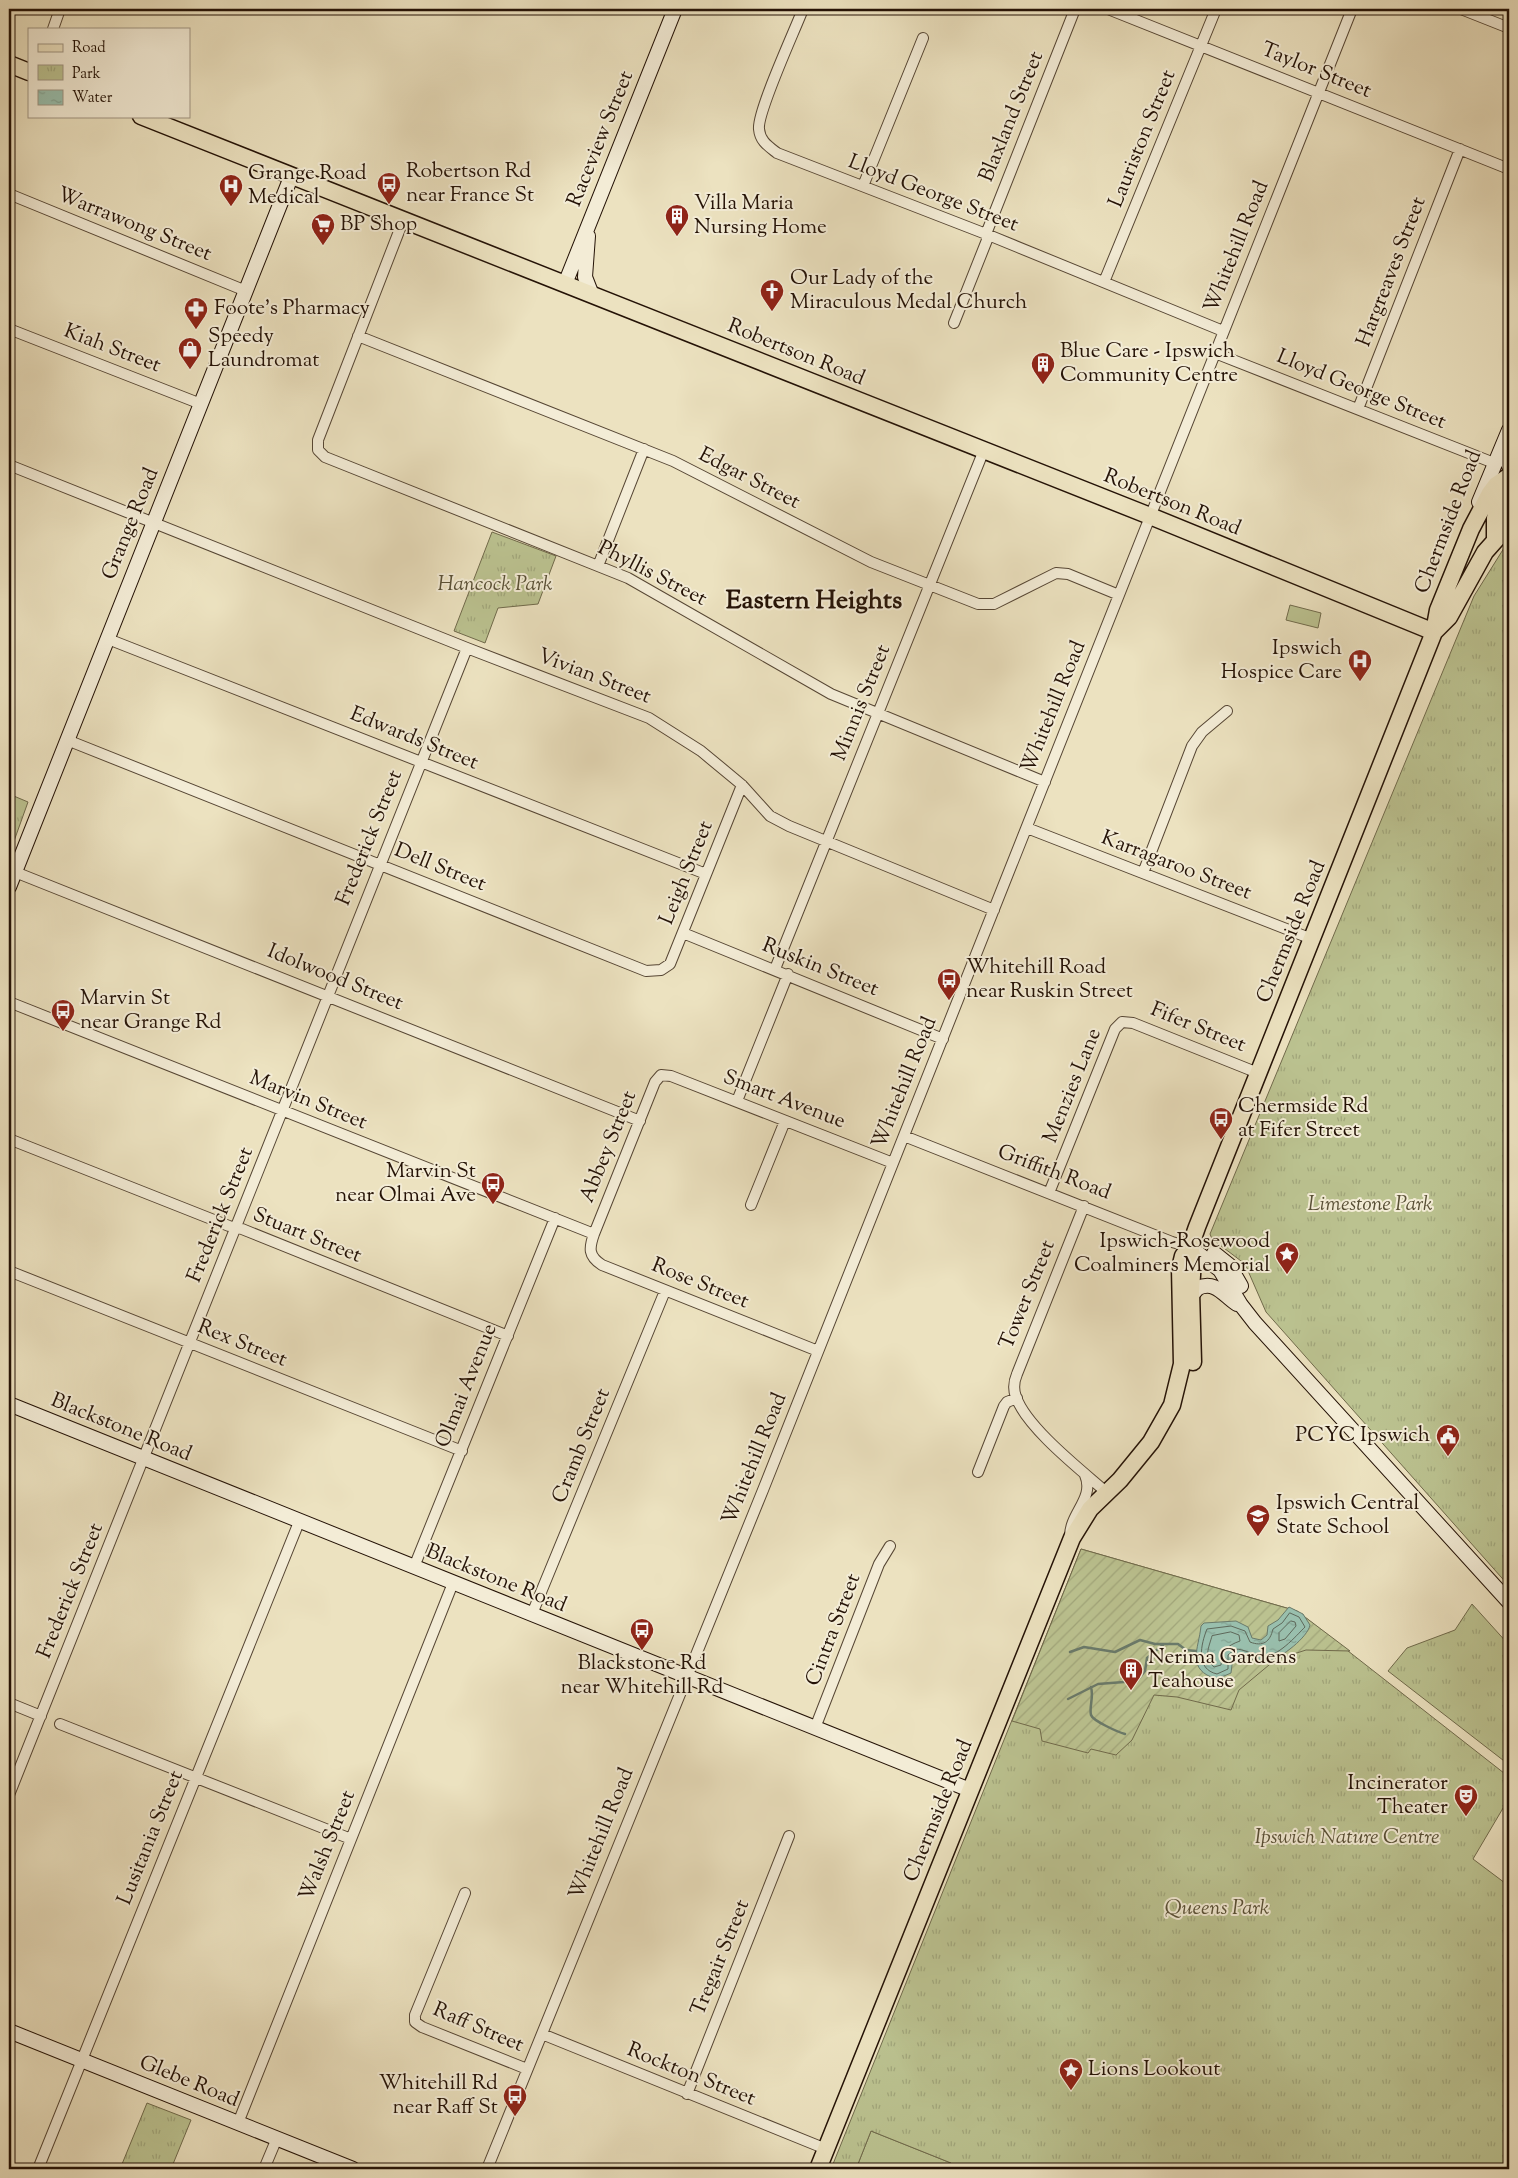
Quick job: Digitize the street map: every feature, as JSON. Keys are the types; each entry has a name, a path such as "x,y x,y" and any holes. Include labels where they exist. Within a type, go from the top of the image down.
{"main road":[{"name":"Raceview Street","path":"565,284 674,9"},
{"path":"9,64 28,72"},
{"name":"Robertson Road","path":"146,118 1150,516 1434,632"},
{"name":"Grange Road","path":"9,887 291,177"},
{"path":"588,225 586,277 592,295"},
{"name":"Chermside Road","path":"1120,1480 1157,1435 1175,1398 1182,1364 1180,1268 1183,1256 1190,1247 1434,632 1438,610 1494,463 1509,430"},
{"name":"Chermside Road","path":"1509,439 1506,457 1509,466"},
{"path":"1470,529 1490,493 1496,485 1509,476"},
{"name":"Chermside Road","path":"1434,632 1450,617 1479,560 1494,542 1496,518 1509,484"},
{"path":"1494,542 1509,525"},
{"name":"Chermside Road","path":"818,2169 1070,1542 1085,1515 1106,1492 1158,1449 1174,1426 1183,1407 1193,1362 1191,1296 1193,1258 1190,1247"},
{"name":"Griffith Road","path":"1190,1247 1220,1270 1243,1308 1261,1330 1509,1602"},
{"name":"Griffith Road","path":"1190,1247 1211,1252 1229,1266 1261,1330"},
{"path":"1191,1296 1200,1287 1212,1286 1243,1308"},
{"name":"Blackstone Road","path":"9,1404 970,1790"},
{"name":"Glebe Road","path":"9,2031 354,2169"}],"street":[{"path":"52,28 60,9"},
{"name":"Lloyd George Street","path":"803,9 758,128 763,142 777,153 986,234 1223,331"},
{"name":"Blaxland Street","path":"954,323 987,240 986,234 1075,9"},
{"name":"Taylor Street","path":"1108,9 1509,169"},
{"name":"Lauriston Street","path":"1104,282 1216,9"},
{"name":"Whitehill Road","path":"487,2169 943,1039 1352,9"},
{"path":"1461,9 1509,28"},
{"path":"863,186 923,38"},
{"name":"Hargreaves Street","path":"1358,409 1460,149"},
{"name":"Warrawong Street","path":"9,194 246,291"},
{"path":"358,336 403,221"},
{"name":"Kiah Street","path":"9,329 201,404"},
{"name":"Edgar Street","path":"358,336 673,461 871,562 978,604 994,604 1056,573 1068,574 1119,595"},
{"name":"Phyllis Street","path":"358,336 318,440 318,450 325,457 628,578 830,694 1045,782"},
{"name":"Lloyd George Street","path":"1215,353 1494,463"},
{"path":"598,566 644,449"},
{"name":"Minnis Street","path":"775,969 984,450"},
{"name":"Vivian Street","path":"9,465 467,648 649,718 701,751 742,785 770,816 994,910"},
{"name":"Edwards Street","path":"108,639 706,874"},
{"name":"Frederick Street","path":"9,1795 467,648"},
{"path":"1143,873 1192,746 1202,732 1227,711"},
{"name":"Dell Street","path":"67,740 646,970 661,970"},
{"name":"Leigh Street","path":"661,970 670,964 742,785"},
{"name":"Karragaroo Street","path":"1027,828 1312,939"},
{"name":"Idolwood Street","path":"15,872 328,995 640,1121"},
{"name":"Ruskin Street","path":"683,933 788,974 943,1039"},
{"path":"737,1101 788,974"},
{"name":"Marvin Street","path":"9,1002 594,1234"},
{"name":"Fifer Street","path":"1122,1022 1133,1023 1258,1073"},
{"name":"Menzies Lane","path":"1049,1192 1115,1029 1122,1022"},
{"name":"Smart Avenue","path":"661,1075 671,1076 737,1101 893,1163"},
{"name":"Abbey Street","path":"594,1234 655,1082 661,1075"},
{"path":"751,1205 785,1120"},
{"name":"Griffith Road","path":"904,1136 1172,1242 1190,1247"},
{"name":"Stuart Street","path":"9,1139 508,1336"},
{"name":"Tower Street","path":"1017,1398 1014,1387 1016,1376 1084,1206"},
{"name":"Olmai Avenue","path":"414,1567 555,1218"},
{"name":"Rose Street","path":"594,1234 590,1252 596,1261 818,1351"},
{"name":"Rex Street","path":"9,1271 462,1451"},
{"name":"Cramb Street","path":"532,1614 665,1290"},
{"path":"978,1472 1004,1406 1007,1402 1017,1398 1044,1436 1106,1492"},
{"path":"1070,1542 1072,1523 1088,1491 1083,1472"},
{"name":"Lusitania Street","path":"38,2169 299,1522"},
{"name":"Cintra Street","path":"815,1728 879,1564 890,1546"},
{"name":"Walsh Street","path":"238,2123 453,1583"},
{"path":"9,1703 41,1716"},
{"path":"60,1724 351,1839"},
{"name":"Tregair Street","path":"687,2094 789,1836"},
{"name":"Raff Street","path":"465,1893 415,2015 415,2022 422,2027 527,2069"},
{"name":"Rockton Street","path":"542,2034 826,2149"},
{"path":"264,2169 277,2138"}],"green space":[{"name":"Hancock Park","path":"492,532 556,556 538,604 498,608 485,643 454,631"},
{"name":"Limestone Park","path":"1509,540 1509,1586 1266,1312 1245,1264 1212,1239 1210,1234 1474,596"},
{"path":"1290,605 1321,613 1318,628 1286,620"},
{"path":"9,794 28,802 9,855"},
{"name":"Queens Park","path":"1081,1549 1297,1611 1509,1777 1509,1798 1473,1859 1509,1886 1509,2169 949,2169 951,2163 871,2131 856,2169 831,2169"},
{"path":"1081,1549 1297,1611 1350,1651 1306,1650 1275,1660 1239,1690 1231,1710 1177,1697 1154,1695 1132,1740 1116,1755 1091,1749 1088,1753 1042,1741 1040,1729 1012,1721"},
{"path":"1472,1604 1509,1645 1508,1764 1388,1671 1407,1648 1455,1630"},
{"path":"147,2103 191,2120 171,2169 120,2169"},
{"path":"871,2131 951,2163 949,2169 856,2169"}],"water":[{"path":"1289,1607 1303,1614 1310,1625 1299,1641 1287,1651 1269,1661 1261,1661 1237,1654 1233,1657 1231,1673 1217,1679 1207,1675 1197,1664 1196,1657 1201,1626 1204,1623 1236,1621 1248,1627 1252,1638 1261,1640 1267,1635 1268,1626 1278,1620"}],"waterway":[{"path":"1070,1652 1084,1647 1115,1652 1140,1640 1155,1644 1178,1644 1186,1650 1196,1651"},
{"path":"1068,1699 1098,1684 1137,1681 1145,1671 1147,1658 1163,1645"},
{"path":"1091,1687 1091,1715 1106,1726 1125,1734"}],"place":[{"name":"Robertson Rd near France St","path":"389,205"},
{"name":"Grange Road Medical","path":"231,207"},
{"name":"Villa Maria Nursing Home","path":"677,237"},
{"name":"BP Shop","path":"323,246"},
{"name":"Our Lady of the Miraculous Medal Church","path":"772,312"},
{"name":"Foote's Pharmacy","path":"196,330"},
{"name":"Speedy Laundromat","path":"190,370"},
{"name":"Blue Care - Ipswich Community Centre","path":"1043,385"},
{"name":"Ipswich Hospice Care","path":"1360,682"},
{"name":"Whitehill Road near Ruskin Street","path":"949,1001"},
{"name":"Marvin St near Grange Rd","path":"63,1032"},
{"name":"Chermside Rd at Fifer Street","path":"1221,1140"},
{"name":"Marvin St near Olmai Ave","path":"493,1205"},
{"name":"Ipswich-Rosewood Coalminers Memorial","path":"1287,1275"},
{"name":"PCYC Ipswich","path":"1448,1457"},
{"name":"Ipswich Central State School","path":"1258,1537"},
{"name":"Blackstone Rd near Whitehill Rd","path":"642,1651"},
{"name":"Nerima Gardens Teahouse","path":"1131,1691"},
{"name":"Incinerator Theater","path":"1466,1817"},
{"name":"Lions Lookout","path":"1071,2091"},
{"name":"Whitehill Rd near Raff St","path":"515,2117"}],"district":[{"name":"Eastern Heights","path":"814,601"}],"park label":[{"name":"Ipswich Nature Centre","path":"1347,1838"}]}
